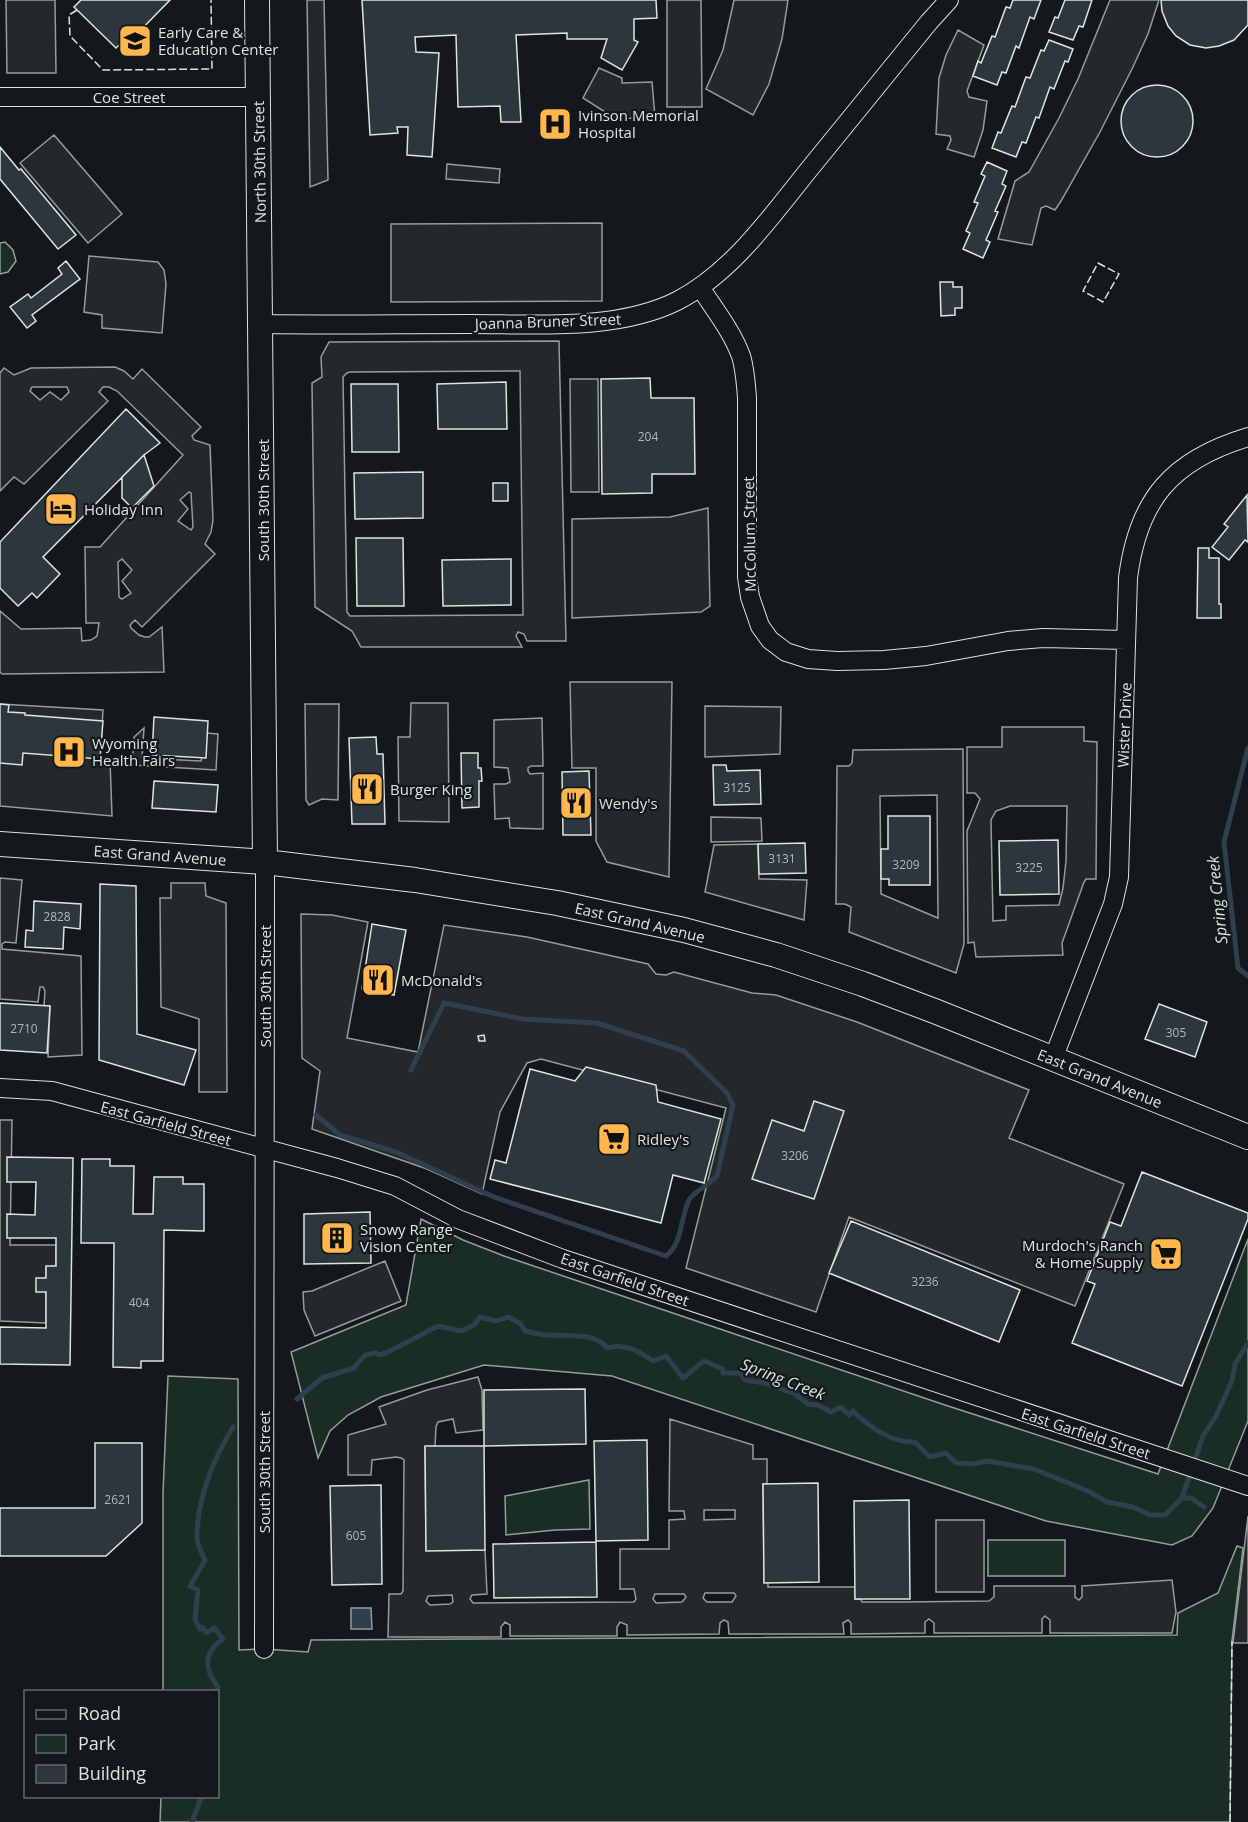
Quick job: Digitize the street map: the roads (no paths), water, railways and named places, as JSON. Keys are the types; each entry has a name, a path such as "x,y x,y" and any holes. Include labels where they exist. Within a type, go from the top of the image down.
{"main road":[{"name":"North 30th Street","path":"257,0 261,324"},
{"name":"South 30th Street","path":"261,324 265,861"},
{"name":"East Grand Avenue","path":"0,844 265,861 416,880 610,913 697,933 776,955 863,984 1248,1137"}],"street":[{"name":"Joanna Bruner Street","path":"261,324 543,324 597,321 646,314 678,300 700,287 729,263 763,225 928,22 949,0"},
{"name":"Coe Street","path":"0,97 258,97"},
{"name":"McCollum Street","path":"700,287 732,338 741,356 744,371 747,398 747,577 752,609 770,640 786,652 808,659 837,661 926,656 1008,640 1043,638 1126,640"},
{"name":"Wister Drive","path":"1053,1059 1113,904 1119,877 1128,578 1132,549 1151,505 1163,487 1186,465 1206,452 1248,437"},
{"name":"South 30th Street","path":"264,1649 265,861"},
{"name":"East Garfield Street","path":"0,1088 52,1091 337,1168 394,1186 458,1219 563,1259 1248,1486"}],"water":[{"path":"351,1608 371,1608 372,1629 351,1629"}],"waterway":[{"name":"Spring Creek","path":"1248,748 1224,842 1238,968 1248,976"},
{"path":"316,1115 340,1135 396,1152 494,1197 666,1256 676,1244 689,1200 717,1176 733,1105 727,1093 684,1051 597,1023 523,1019 444,1003 411,1070"},
{"name":"Spring Creek","path":"297,1399 322,1378 354,1368 365,1355 386,1353 438,1326 461,1331 474,1325 480,1317 496,1321 508,1317 520,1323 528,1332 588,1337 602,1343 607,1348 631,1349 653,1361 666,1356 683,1378 704,1361 723,1369 723,1373 740,1373 745,1380 765,1383 795,1394 808,1404 818,1405 831,1412 841,1407 849,1415 853,1411 881,1433 898,1440 915,1442 930,1457 946,1453 956,1463 973,1464 987,1461 1034,1469 1088,1491 1107,1502 1133,1507 1150,1515 1165,1515 1182,1498 1203,1436 1216,1416 1232,1381 1235,1364 1248,1343"},
{"name":"Spring Creek","path":"217,1690 218,1687 210,1674 208,1662 212,1650 223,1639 214,1628 207,1633 202,1627 200,1629 195,1620 198,1590 190,1586 205,1560 197,1538 203,1494 213,1466 233,1427"},
{"path":"1182,1498 1191,1498 1204,1507"},
{"name":"Spring Creek","path":"192,1822 201,1798"}],"place":[{"name":"Early Care & Education Center","path":"135,41"},
{"name":"Ivinson Memorial Hospital","path":"555,124"},
{"name":"Holiday Inn","path":"61,509"},
{"name":"Wyoming Health Fairs","path":"69,752"},
{"name":"Burger King","path":"367,789"},
{"name":"Wendy's","path":"576,803"},
{"name":"McDonald's","path":"378,980"},
{"name":"Ridley's","path":"614,1139"},
{"name":"Snowy Range Vision Center","path":"337,1238"},
{"name":"Murdoch's Ranch & Home Supply","path":"1166,1254"}]}
